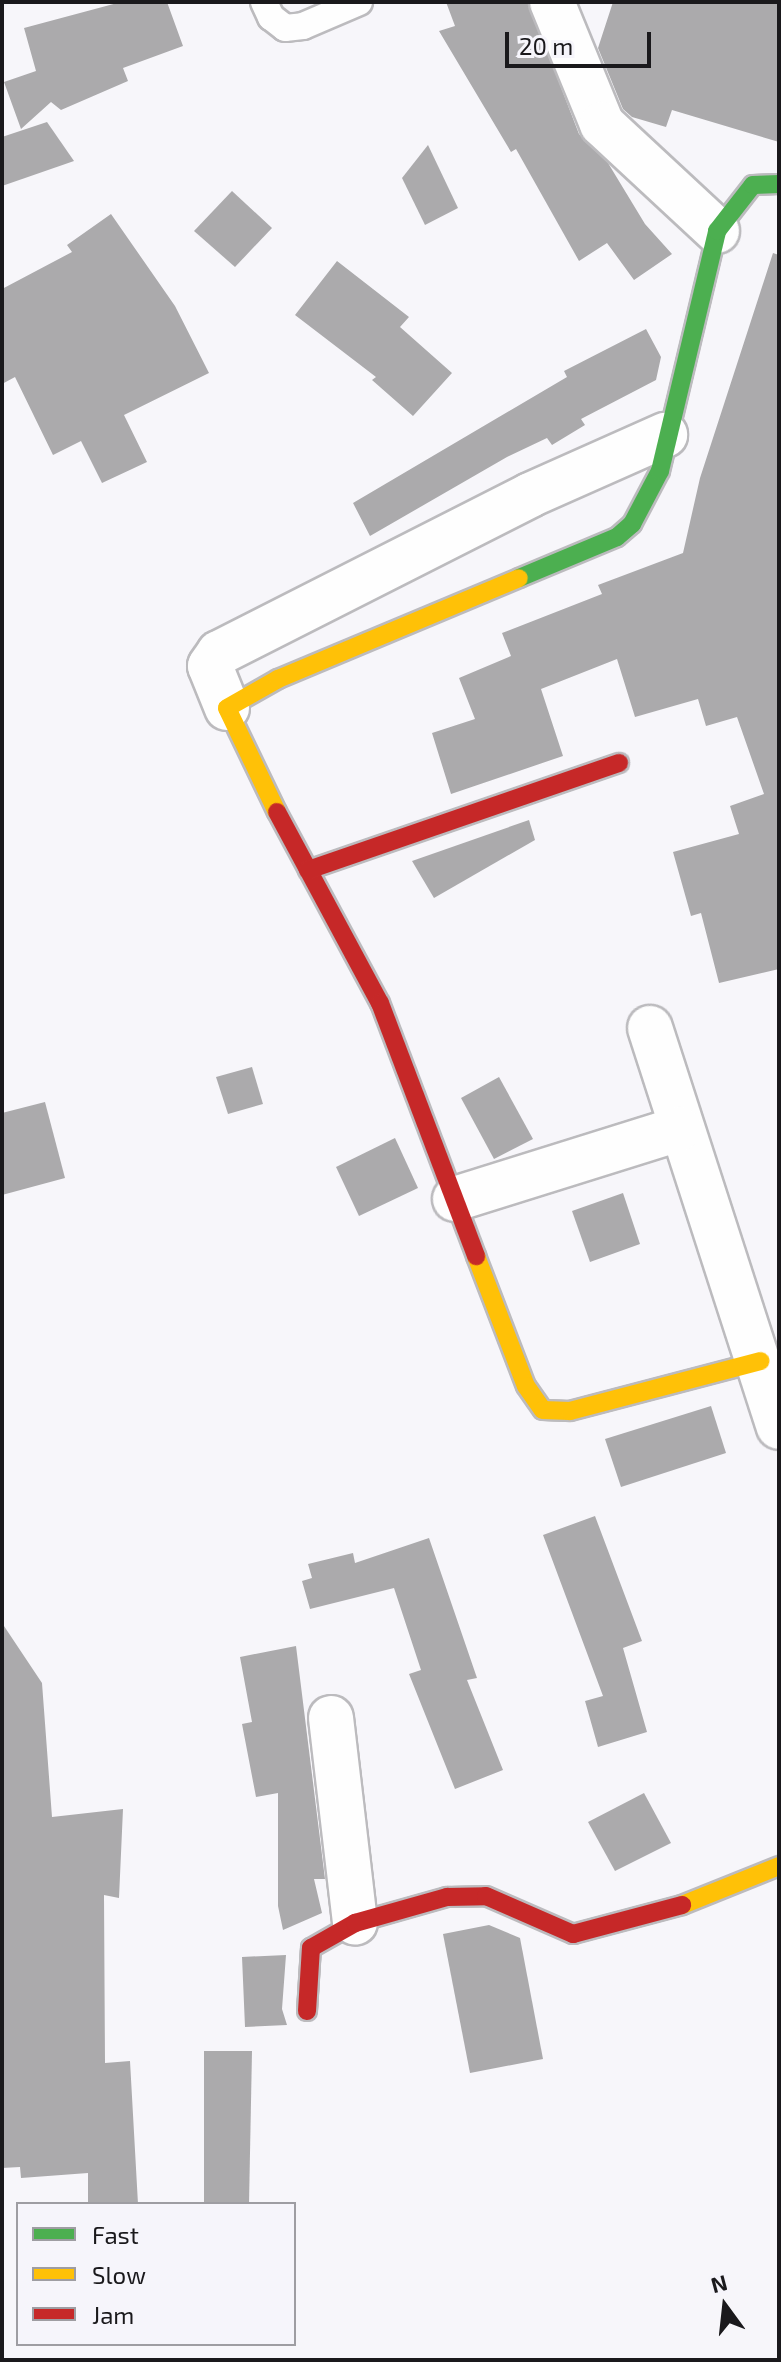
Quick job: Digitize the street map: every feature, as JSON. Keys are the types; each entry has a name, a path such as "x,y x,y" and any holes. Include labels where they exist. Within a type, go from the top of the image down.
{"street":[{"path":"552,2 602,124 717,231"},
{"path":"227,708 365,641 617,537 644,507 660,471 665,435 717,231 753,185 779,184"},
{"path":"665,435 530,495 219,653 210,666 245,754 380,1003 526,1386 543,1410 570,1411 761,1361"},
{"path":"308,870 619,763"},
{"path":"650,1028 679,1129 761,1361 779,1427"},
{"path":"455,1199 679,1129"},
{"path":"331,1718 355,1923"},
{"path":"307,2011 314,1944 355,1923 447,1897 486,1896 573,1934 697,1901 779,1866"}],"lane":[{"path":"264,2 271,17 285,28 303,26 359,2"}],"building":[{"path":"121,2 167,2 183,46 123,68 128,81 61,110 51,102 21,129 4,82 36,71 24,28"},
{"path":"446,2 528,2 579,134 608,163 645,224 672,254 634,280 607,243 579,261 516,149 511,152 439,31 455,26"},
{"path":"613,2 779,2 779,142 672,110 666,127 632,117 623,109 598,48"},
{"path":"47,122 74,161 2,186 2,137"},
{"path":"428,145 458,208 425,225 402,178"},
{"path":"232,191 272,228 235,267 194,231"},
{"path":"111,214 175,306 209,373 124,415 147,462 102,483 81,441 53,455 15,377 2,384 2,289 72,252 67,245"},
{"path":"773,253 779,255 779,969 719,983 701,913 691,916 673,852 739,834 730,806 764,794 737,717 706,726 698,699 635,717 617,659 541,689 563,756 451,794 432,733 475,719 459,678 511,656 502,633 602,594 598,585 683,553 700,478"},
{"path":"337,261 409,317 400,327 452,373 413,416 372,380 376,377 295,315"},
{"path":"646,329 661,357 656,380 581,419 585,425 552,445 547,438 507,457 370,536 353,503 567,377 564,371"},
{"path":"529,820 535,840 434,898 412,861"},
{"path":"252,1067 263,1104 228,1114 216,1077"},
{"path":"499,1077 533,1139 494,1159 461,1098"},
{"path":"45,1102 65,1178 2,1195 2,1113"},
{"path":"395,1138 418,1188 359,1216 336,1167"},
{"path":"623,1193 640,1244 590,1262 572,1211"},
{"path":"711,1406 726,1453 621,1487 605,1439"},
{"path":"595,1516 642,1641 623,1648 647,1732 598,1747 585,1701 603,1696 543,1535"},
{"path":"429,1538 477,1678 467,1680 503,1770 455,1789 409,1674 421,1670 394,1588 310,1609 302,1581 312,1578 308,1564 353,1553 355,1563"},
{"path":"2,1623 42,1683 52,1817 123,1809 119,1898 104,1895 105,2063 130,2061 138,2202 88,2202 88,2173 21,2178 20,2167 2,2168"},
{"path":"296,1646 325,1879 314,1879 322,1913 283,1930 278,1906 278,1793 256,1797 242,1724 252,1722 240,1657"},
{"path":"644,1793 671,1843 615,1871 588,1822"},
{"path":"489,1925 520,1938 543,2059 470,2073 443,1934"},
{"path":"286,1955 282,2009 287,2025 245,2027 242,1957"},
{"path":"204,2051 252,2051 249,2202 204,2202"}],"traffic: fast":[{"path":"519,578 617,537 632,524 660,471 717,231 753,185 779,184"}],"traffic: slow":[{"path":"277,812 227,708 278,679 519,578"},
{"path":"476,1256 526,1386 543,1410 570,1411 761,1361"},
{"path":"682,1905 779,1866"}],"traffic: jam":[{"path":"308,870 619,763"},
{"path":"277,812 380,1003 476,1256"},
{"path":"307,2011 311,1948 355,1923 447,1897 486,1896 573,1934 682,1905"}]}
